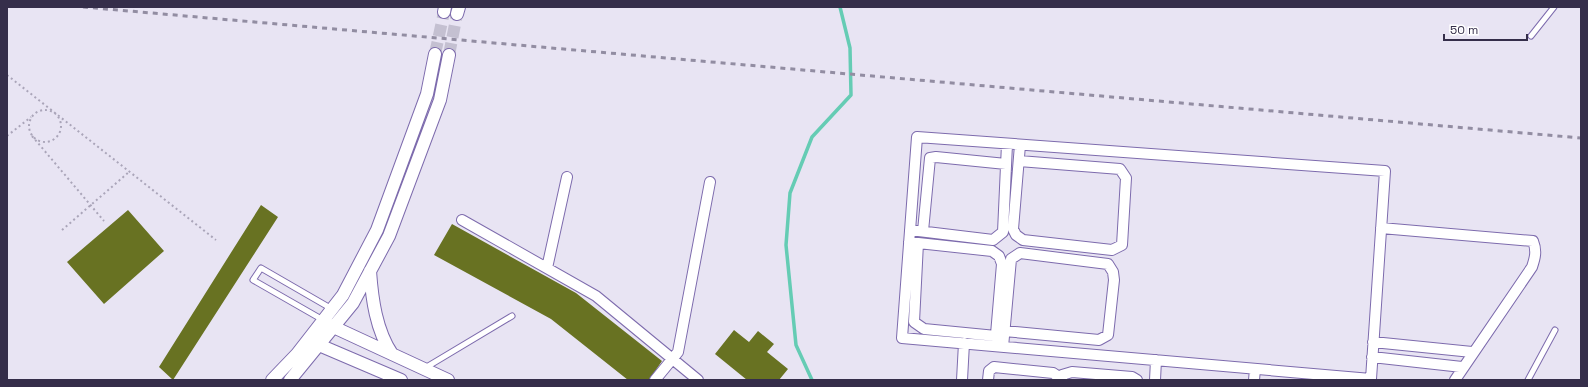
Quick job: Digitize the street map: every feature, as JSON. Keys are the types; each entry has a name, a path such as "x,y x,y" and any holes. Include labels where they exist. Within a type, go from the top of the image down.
{"street":[{"path":"272,380 308,340 343,295 377,230 427,94 435,54"},
{"path":"290,380 353,303 389,236 440,100 449,55"},
{"path":"917,137 1007,144 1385,171 1370,379 1156,360 924,329 914,322 914,243 910,230 917,137"},
{"path":"910,230 993,240 999,237 1003,232 1007,144"},
{"path":"1019,161 1120,169 1126,178 1122,245 1112,250 1023,240 1016,235 1013,229 1020,145"},
{"path":"923,231 930,158 936,157 1006,164"},
{"path":"547,268 567,177"},
{"path":"655,380 678,352 710,182"},
{"path":"462,220 596,296 698,380"},
{"path":"1381,228 1533,241 1536,247 1536,256 1532,267 1472,352 1455,380"},
{"path":"914,243 992,251 999,256 1002,264 1000,340"},
{"path":"914,243 902,338 964,343 1000,340 1099,340 1105,338 1108,335 1114,280 1113,272 1108,264 1020,253 1015,255 1011,259 1000,340"},
{"path":"370,271 379,326 384,342 392,354"},
{"path":"322,321 448,380"},
{"path":"308,340 401,380"},
{"path":"1373,342 1472,352"},
{"path":"962,380 964,343"},
{"path":"1372,357 1462,367"},
{"path":"1155,380 1156,360"},
{"path":"988,380 989,371 994,367 1052,373 1056,375 1058,380"},
{"path":"1254,380 1255,369"},
{"path":"1062,380 1062,375 1072,372 1132,377 1137,380"}],"lane":[{"path":"1531,36 1554,7"},
{"path":"322,321 253,280 261,268 332,309"},
{"path":"424,369 512,316"},
{"path":"1528,380 1555,330"}],"path":[{"path":"7,75 216,240"},
{"path":"7,136 35,114 45,110 54,113 60,121 61,126 58,135 50,141 45,142 36,140 32,136"},
{"path":"35,114 30,122 30,132 32,136 104,221"},
{"path":"62,230 129,172"}],"building":[{"path":"261,205 278,217 173,380 159,367"},
{"path":"128,210 164,251 104,304 67,262"},
{"path":"452,224 576,293 662,361 649,380 628,380 551,319 434,255"},
{"path":"734,330 749,342 758,331 774,344 767,352 788,369 779,380 747,380 715,354"}],"waterway":[{"path":"812,380 796,345 786,245 790,193 812,137 851,95 850,48 840,7"}],"tunnel":[{"path":"435,54 444,12"},
{"path":"449,55 457,14"}],"railway":[{"path":"83,7 1581,138"}]}
